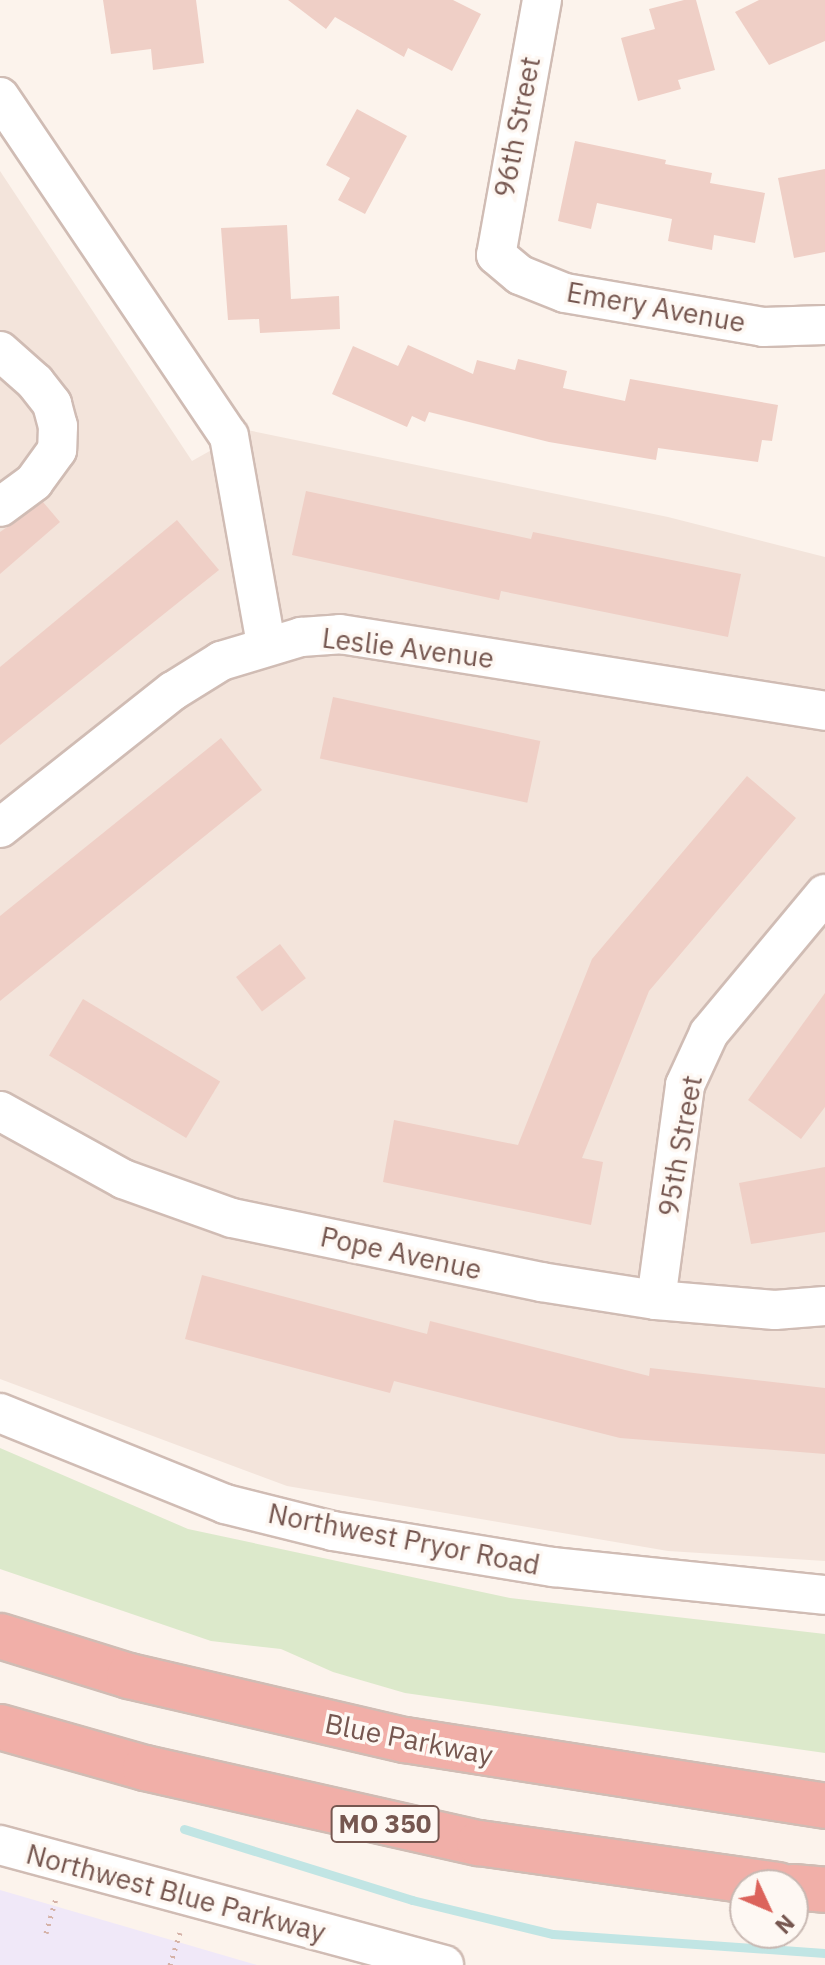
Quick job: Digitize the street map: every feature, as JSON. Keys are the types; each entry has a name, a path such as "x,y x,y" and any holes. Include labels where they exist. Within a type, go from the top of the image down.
{"highway":[{"name":"Blue Parkway","path":"0,1636 129,1676 405,1740 825,1806"},
{"name":"MO 350","path":"0,1727 145,1768 479,1843 729,1878"}],"street":[{"name":"96th Street","path":"496,255 542,0"},
{"path":"0,97 229,436 266,644"},
{"name":"Emery Avenue","path":"496,255 520,275 565,293 763,327 825,325"},
{"path":"0,351 35,382 52,404 58,426 57,450 34,482 0,507"},
{"name":"Leslie Avenue","path":"0,828 173,691 221,661 266,644 340,634 825,711"},
{"name":"95th Street","path":"656,1300 685,1085 709,1033 825,894"},
{"name":"Pope Avenue","path":"0,1111 123,1179 232,1218 541,1282 656,1300 775,1310 825,1306"},
{"name":"Northwest Pryor Road","path":"0,1413 225,1504 333,1531 554,1567 825,1595"},
{"name":"Northwest Blue Parkway","path":"0,1845 444,1965"},
{"path":"323,1934 352,1965"}],"path":[{"path":"46,1933 56,1897"},
{"path":"170,1965 180,1932"}],"shaded area":[{"path":"0,171 192,461 247,430 668,517 825,557 825,1561 668,1551 287,1486 0,1379"},
{"path":"0,1890 257,1965 0,1965"}],"green space":[{"path":"0,1448 188,1529 510,1598 825,1634 825,1753 405,1693 333,1672 281,1649 211,1641 0,1569"}],"building":[{"path":"103,0 196,0 204,63 153,70 151,49 111,54"},
{"path":"288,0 453,0 481,14 452,71 408,48 404,57 335,17 326,29"},
{"path":"696,0 715,70 678,80 681,89 638,101 621,38 655,29 649,9"},
{"path":"759,0 825,0 825,41 769,65 735,12"},
{"path":"357,109 407,136 365,214 338,200 350,178 326,165"},
{"path":"575,141 666,160 665,164 712,173 710,183 765,193 755,243 714,235 712,250 668,241 672,219 597,203 591,229 558,221"},
{"path":"825,169 825,252 794,258 778,178"},
{"path":"287,225 291,299 339,296 340,329 260,333 259,319 228,320 221,228"},
{"path":"408,345 473,374 477,360 515,370 518,359 567,371 563,388 625,401 630,379 778,405 772,441 762,440 758,462 658,448 656,460 549,442 429,412 425,422 412,416 407,427 332,394 353,346 398,366"},
{"path":"306,491 531,539 533,532 741,574 728,637 501,591 499,600 292,555"},
{"path":"43,502 60,522 0,574 0,532"},
{"path":"177,520 219,570 0,745 0,667"},
{"path":"333,697 540,741 527,803 320,759"},
{"path":"221,738 262,790 0,1001 0,916"},
{"path":"747,776 796,818 649,991 582,1158 603,1162 591,1225 383,1182 394,1120 518,1145 592,959"},
{"path":"280,944 306,978 262,1011 236,977"},
{"path":"825,993 825,1107 801,1139 748,1100"},
{"path":"83,999 220,1081 186,1138 49,1056"},
{"path":"825,1167 825,1232 751,1244 739,1183"},
{"path":"202,1275 427,1334 430,1321 649,1376 650,1368 825,1388 825,1454 620,1438 394,1381 390,1393 185,1339"}],"waterway":[{"path":"184,1829 412,1900 553,1934 825,1953"}]}
